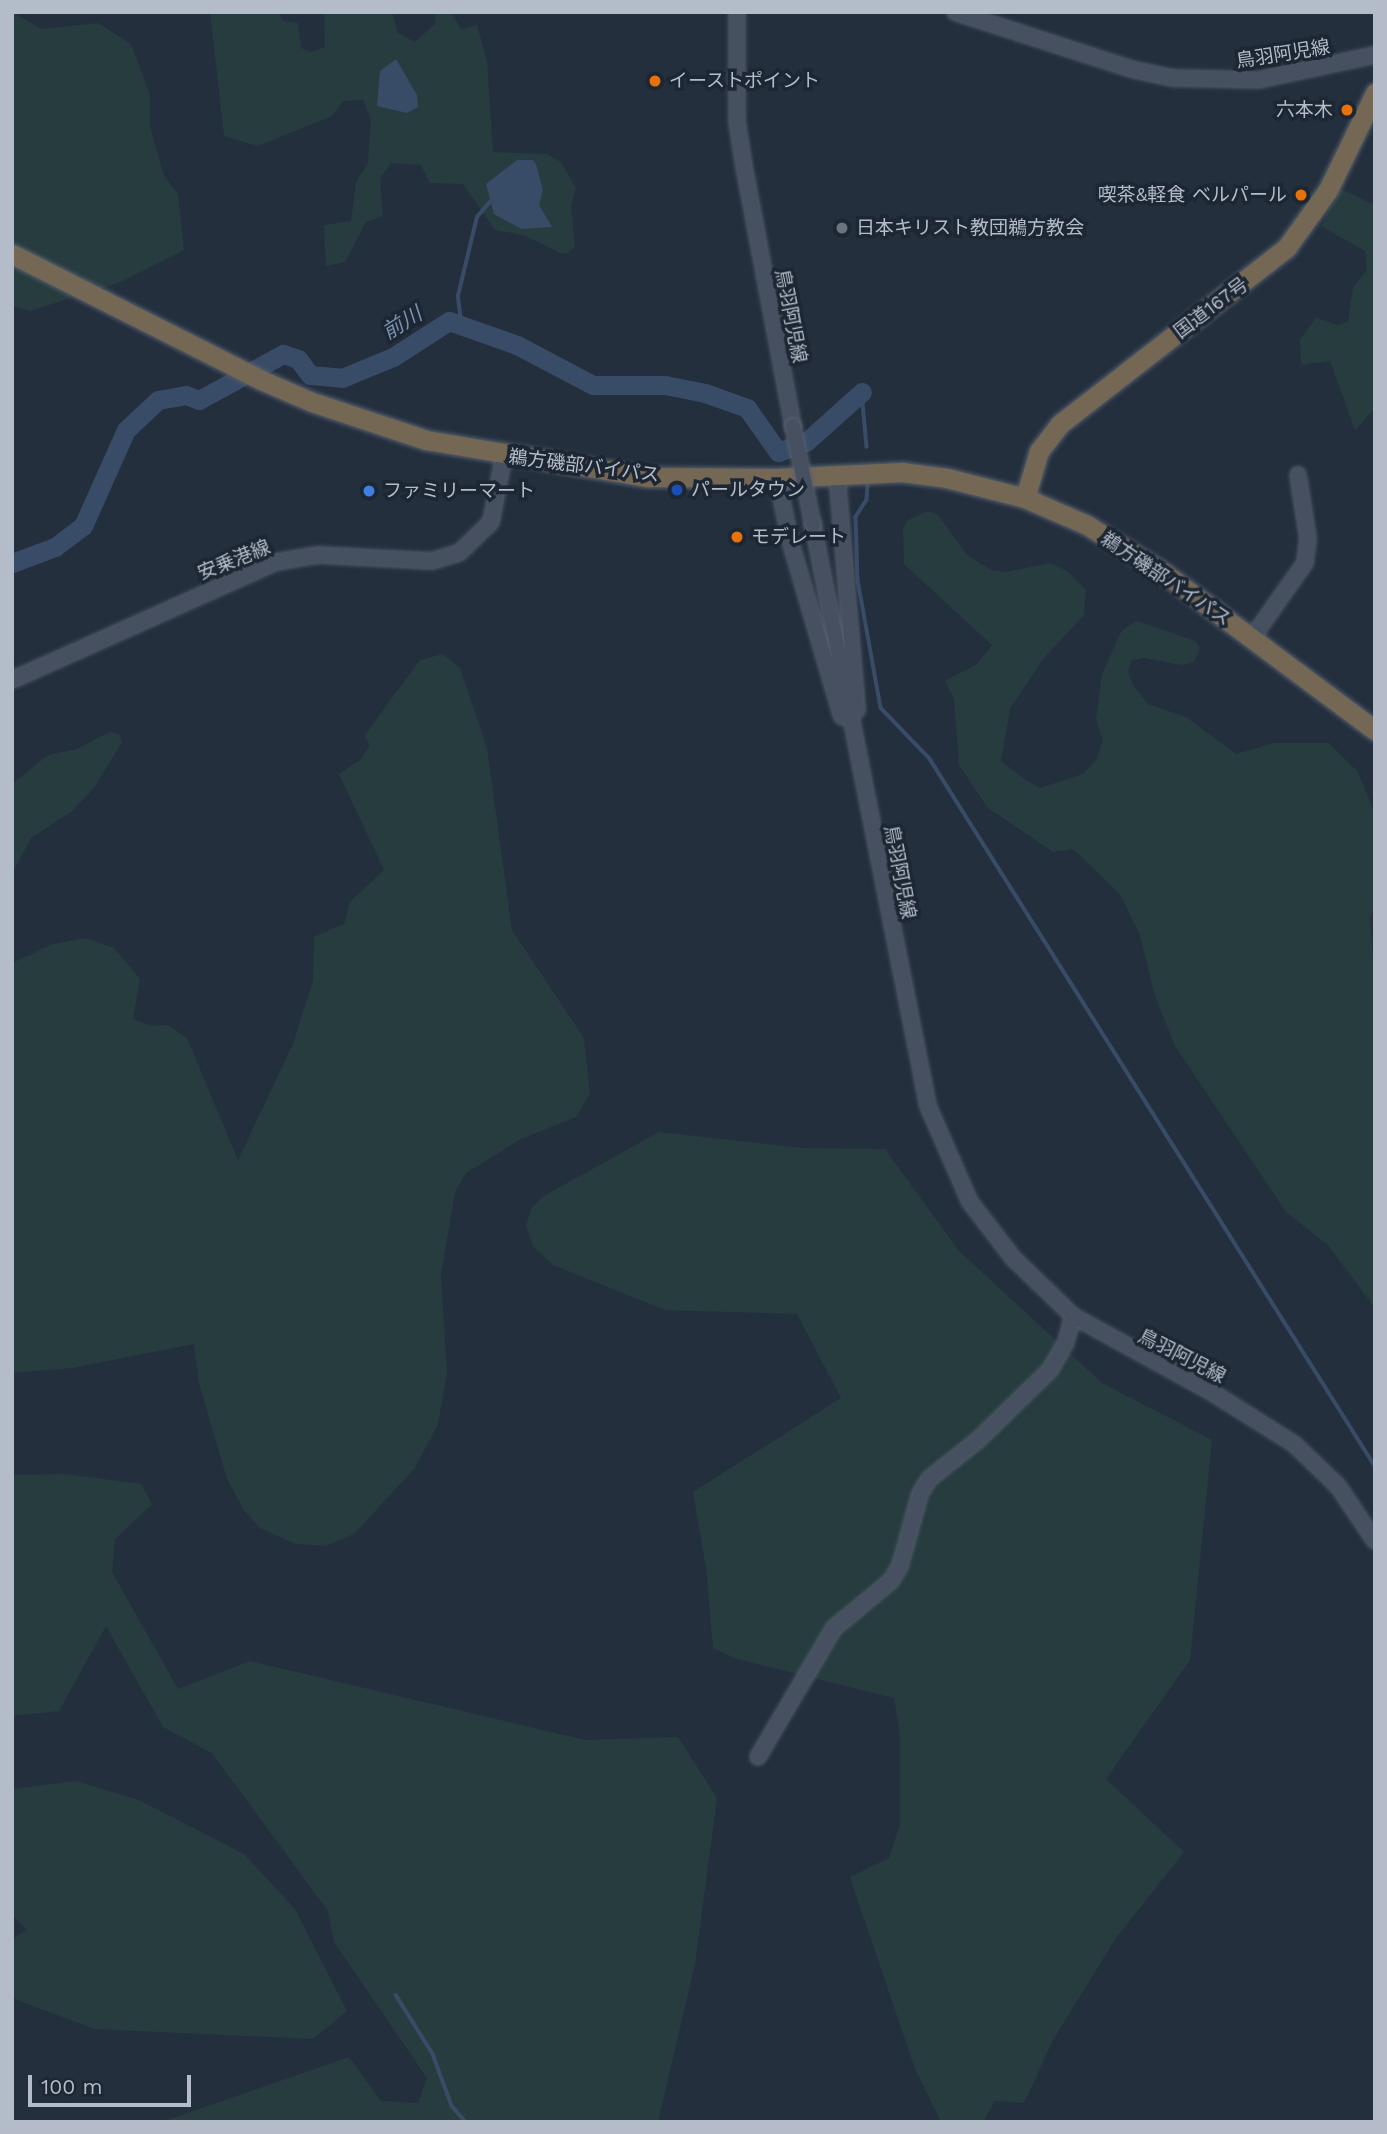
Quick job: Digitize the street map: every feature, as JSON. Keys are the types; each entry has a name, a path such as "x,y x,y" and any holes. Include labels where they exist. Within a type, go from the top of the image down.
{"highway":[{"name":"国道167号","path":"1024,498 1039,450 1060,424 1287,247 1331,184 1375,93"},
{"name":"鵜方磯部バイパス","path":"12,254 259,379 385,428 504,456 648,477 777,478 902,472 947,478 1024,498 1119,544 1252,638 1375,730"}],"main road":[{"name":"鳥羽阿児線","path":"737,12 737,122 863,785 928,1106 939,1139 970,1202 1013,1258 1073,1316 1213,1393 1294,1444 1338,1486 1375,1541"},
{"name":"鳥羽阿児線","path":"955,12 1135,70 1174,78 1258,80 1375,55"},
{"name":"安乗港線","path":"12,680 276,562 318,555 432,561 459,553 491,522 504,456"},
{"path":"837,475 863,785"},
{"path":"1252,638 1305,563 1308,538 1298,475"},
{"path":"777,478 791,544 863,785"},
{"path":"758,1756 834,1628 891,1581 900,1566 920,1494 929,1479 978,1440 1050,1370 1066,1342 1073,1316"}],"green space":[{"path":"12,12 41,29 98,23 131,44 150,95 150,127 164,176 178,194 184,250 121,282 30,311 12,306"},
{"path":"210,12 278,12 283,21 298,23 301,48 311,52 325,47 324,12 392,12 398,33 415,42 436,23 435,12 451,12 461,29 477,25 487,61 493,152 547,154 561,162 576,188 571,206 575,246 567,254 561,253 523,235 495,230 463,184 430,183 421,165 391,163 380,178 383,216 366,222 345,262 326,266 324,225 351,221 356,182 368,163 371,119 363,100 343,101 332,116 258,146 224,136"},
{"path":"1341,189 1375,205 1375,408 1355,430 1330,361 1301,365 1300,340 1316,318 1338,325 1348,322 1353,287 1367,270 1365,251 1321,226"},
{"path":"928,511 937,514 968,556 991,570 1006,572 1050,563 1067,571 1086,590 1084,615 1043,659 1010,709 1001,761 1023,778 1040,788 1083,774 1096,760 1103,741 1096,719 1102,674 1122,630 1137,621 1195,641 1200,648 1194,662 1182,665 1144,658 1132,660 1128,672 1133,685 1148,704 1186,717 1236,754 1274,743 1329,743 1358,772 1375,814 1375,902 1370,919 1375,986 1375,1308 1328,1245 1286,1212 1175,1046 1155,996 1140,935 1120,894 1073,849 1053,852 987,807 959,765 954,699 945,681 977,664 992,645 904,564 903,528 908,520"},
{"path":"443,654 460,668 487,748 512,930 584,1038 590,1093 576,1117 521,1139 466,1173 455,1192 441,1275 447,1373 438,1424 415,1468 354,1534 325,1546 296,1544 260,1528 244,1510 227,1479 199,1383 194,1344 72,1368 12,1373 12,963 53,944 86,938 114,948 140,979 133,1019 151,1026 168,1025 187,1038 238,1160 293,1044 313,981 314,937 344,924 350,902 384,870 339,774 360,760 370,745 364,736 420,660"},
{"path":"110,732 119,734 122,742 94,788 71,812 31,838 12,874 12,784 48,755 77,749"},
{"path":"659,1132 803,1148 885,1149 959,1251 1102,1383 1212,1440 1190,1660 1106,1779 1184,1852 1116,1938 1053,2040 1024,2103 995,2101 983,2122 941,2122 915,2069 850,1877 889,1858 900,1824 900,1733 894,1698 737,1659 713,1648 706,1568 693,1492 841,1398 797,1314 665,1310 553,1265 533,1246 526,1226 531,1209 542,1197"},
{"path":"65,1474 141,1484 152,1504 115,1539 112,1572 178,1689 250,1661 585,1740 678,1737 717,1798 695,1964 658,2122 162,2122 349,2057 381,2101 418,2103 427,2078 334,1942 328,1911 212,1753 163,1727 106,1626 59,1711 12,1716 12,1475"},
{"path":"76,1781 139,1800 244,1854 295,1909 347,2011 313,2039 94,2029 12,1998 12,1939 27,1930 12,1915 12,1789"}],"water":[{"path":"396,59 417,95 418,107 407,113 377,106 380,71"},
{"path":"517,160 533,160 536,164 543,190 539,205 552,227 521,229 494,214 486,184"}],"waterway":[{"path":"461,322 458,296 477,217 492,200"},
{"name":"前川","path":"12,563 55,547 83,526 126,430 158,400 186,395 199,400 283,354 298,359 310,375 342,378 393,357 449,321 517,345 593,385 665,385 705,393 747,408 778,452 806,442 862,392"},
{"path":"862,392 867,447"},
{"path":"868,485 867,500 856,517 858,580 881,708 930,759 1375,1466"},
{"path":"396,1995 433,2054 452,2106 466,2122"}],"place":[{"name":"イーストポイント","path":"655,81"},
{"name":"六本木","path":"1347,110"},
{"name":"喫茶&軽食 ベルパール","path":"1301,195"},
{"name":"日本キリスト教団鵜方教会","path":"842,228"},
{"name":"パールタウン","path":"677,490"},
{"name":"ファミリーマート","path":"369,491"},
{"name":"モデレート","path":"737,537"}]}
